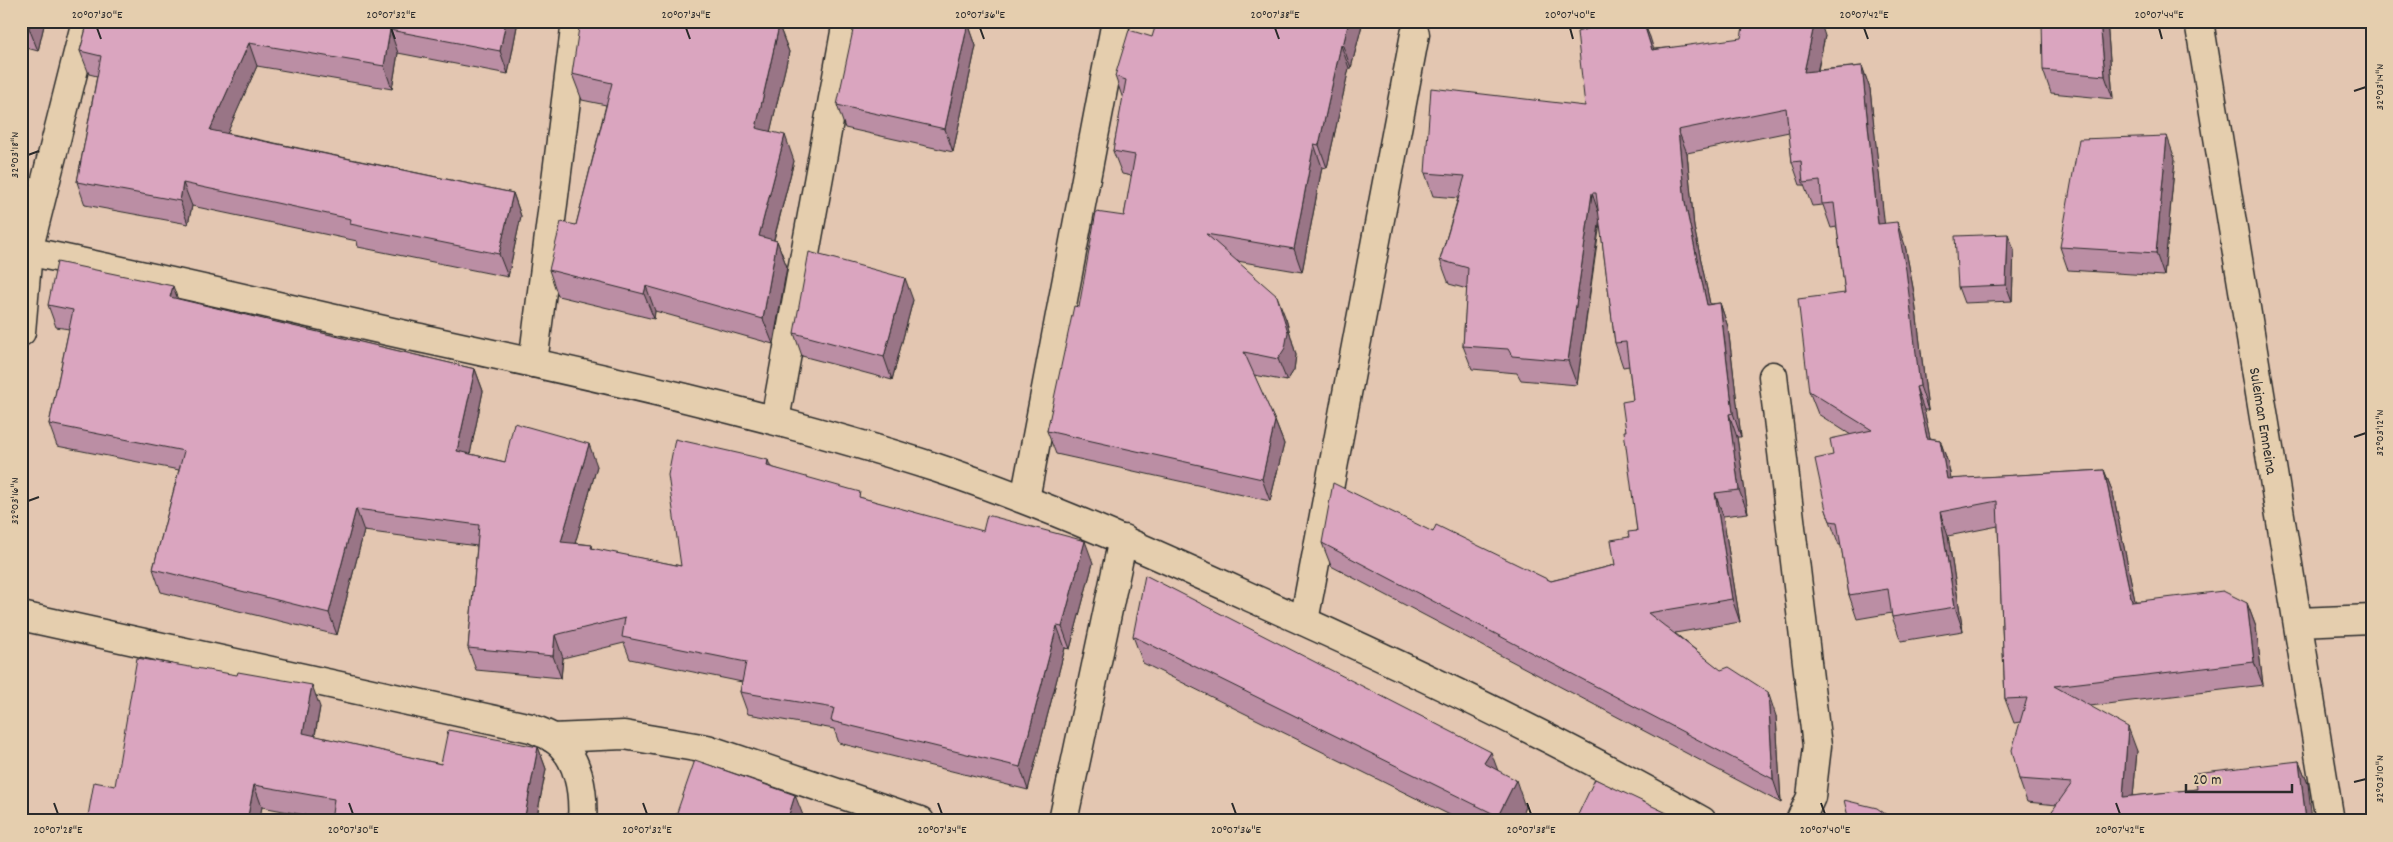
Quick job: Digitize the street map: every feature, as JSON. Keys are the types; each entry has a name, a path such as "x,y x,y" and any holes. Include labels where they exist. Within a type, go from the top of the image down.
{"street":[{"path":"21,332 24,251 86,21"},
{"path":"534,363 576,21"},
{"path":"775,420 847,21"},
{"path":"1025,499 1116,21"},
{"name":"Suleiman Emneina","path":"2199,21 2330,821"},
{"path":"1304,621 1415,34"},
{"path":"24,251 534,363 775,420 937,468 1025,499 1122,539 1304,621 1526,725 1620,774 1702,821"},
{"path":"1773,376 1816,746 1811,797 1800,821"},
{"path":"1063,821 1122,539"},
{"path":"21,616 531,728 552,738 567,751 579,775 582,821"},
{"path":"2298,622 2372,619"},
{"path":"552,738 624,735 707,750 920,821"}],"building":[{"path":"21,21 31,21 29,28 21,26"},
{"path":"88,21 506,21 500,51 390,30 384,66 249,43 210,130 513,193 499,254 350,224 351,219 183,183 180,201 77,182 101,56 80,51"},
{"path":"580,21 757,21 779,26 756,128 785,135 759,236 777,241 763,319 646,286 644,294 549,270 561,222 576,225 612,83 572,74"},
{"path":"855,21 959,21 968,23 945,129 837,105"},
{"path":"1157,21 1349,21 1343,46 1341,45 1319,145 1314,144 1294,249 1206,234 1277,296 1288,332 1285,348 1278,359 1244,352 1275,421 1262,479 1047,431 1074,306 1079,307 1096,212 1124,216 1135,155 1113,151 1126,80 1115,76 1129,30 1152,37"},
{"path":"1614,21 1643,21 1652,50 1741,38 1744,21 1815,21 1804,72 1862,66 1878,224 1897,222 1906,270 1920,386 1916,387 1927,438 1940,440 1947,479 2104,470 2132,602 2223,591 2247,603 2254,662 2054,686 2128,727 2123,797 2197,789 2195,773 2299,761 2306,821 2045,821 2072,783 2019,779 2012,750 2027,698 2005,699 1997,501 1940,512 1955,607 1892,617 1888,589 1849,595 1837,522 1830,521 1826,510 1815,459 1833,455 1830,439 1872,430 1809,391 1798,299 1845,293 1834,203 1822,204 1820,181 1803,183 1801,161 1792,162 1786,108 1678,130 1685,203 1707,305 1720,303 1733,413 1729,414 1739,490 1715,493 1732,599 1648,613 1721,670 1729,667 1768,692 1773,779 1322,543 1333,483 1433,532 1436,525 1551,581 1615,565 1611,540 1629,537 1628,532 1637,531 1622,402 1633,400 1626,342 1615,343 1596,193 1592,193 1568,361 1512,356 1508,349 1463,346 1468,268 1440,260 1465,176 1425,173 1431,88 1585,106 1577,32"},
{"path":"2042,21 2100,21 2105,76 2043,70"},
{"path":"2167,136 2156,253 2060,247 2079,139"},
{"path":"2008,234 2006,285 1958,287 1955,236"},
{"path":"809,252 905,278 884,357 794,333"},
{"path":"57,262 173,286 170,297 475,369 457,451 505,462 514,423 589,444 561,542 592,545 591,548 681,566 668,475 675,439 768,460 767,466 860,492 859,497 983,531 987,515 1085,541 1062,627 1057,626 1020,767 831,721 834,708 740,692 746,662 622,637 625,618 555,635 553,656 468,648 479,525 356,509 329,613 153,569 184,451 49,424 73,310 48,305"},
{"path":"1145,575 1491,752 1484,763 1516,780 1498,816 1133,636"},
{"path":"137,658 237,675 238,672 312,685 303,733 441,764 448,730 538,747 524,821 427,821 408,817 407,821 331,821 334,799 254,785 247,821 112,821 88,816 94,782 115,786"},
{"path":"695,760 795,795 787,821 674,821"},
{"path":"1595,779 1669,814 1666,821 1575,821"},
{"path":"1844,800 1877,808 1895,821 1849,821"}]}
